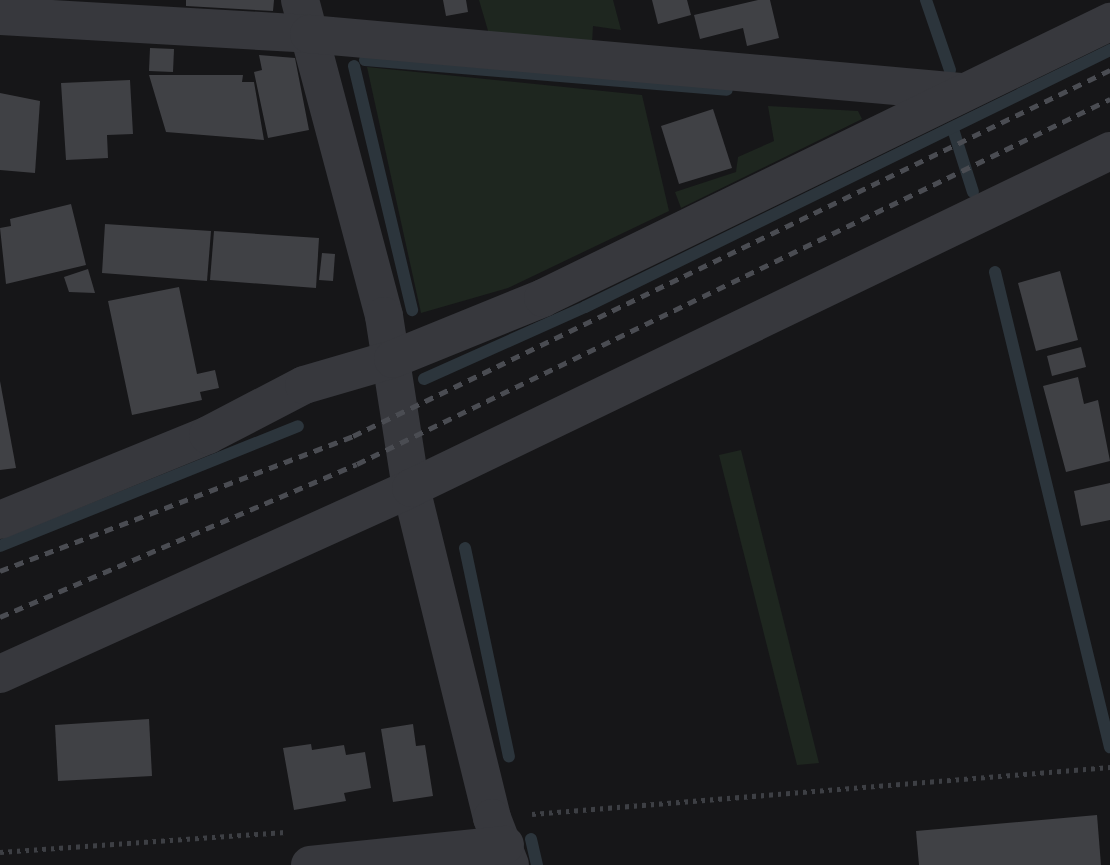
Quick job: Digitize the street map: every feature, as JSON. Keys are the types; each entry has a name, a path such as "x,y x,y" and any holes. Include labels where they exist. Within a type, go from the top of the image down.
{"street":[{"path":"0,16 304,17 963,92"},
{"path":"304,17 393,359 411,488 502,843 310,865"},
{"path":"0,520 208,435 304,386 393,359 542,298 1110,22"},
{"path":"0,674 411,488 1110,151"}],"path":[{"path":"502,843 1110,767"},
{"path":"0,852 287,832"}],"shaded area":[{"path":"479,0 613,0 621,30 593,26 592,45 489,34"},
{"path":"367,67 642,95 669,211 508,288 421,313"},
{"path":"768,106 858,111 862,119 681,208 675,192 736,172 738,157 774,141"},
{"path":"741,450 819,763 797,765 719,455"}],"building":[{"path":"186,0 274,0 273,11 186,6"},
{"path":"443,0 466,0 468,12 446,16"},
{"path":"652,0 687,0 691,15 658,24"},
{"path":"758,0 770,0 779,38 747,46 743,28 700,39 694,15"},
{"path":"150,48 174,49 173,72 149,71"},
{"path":"259,55 295,58 309,130 268,138 254,72 262,70"},
{"path":"149,75 243,75 242,82 254,82 264,140 166,132"},
{"path":"130,80 133,134 107,135 108,158 66,160 61,83"},
{"path":"0,93 40,101 35,173 0,170"},
{"path":"713,109 732,168 679,184 661,126"},
{"path":"71,204 86,265 6,284 0,228 11,226 10,219"},
{"path":"105,224 211,231 207,281 102,273"},
{"path":"214,231 319,238 316,288 210,280"},
{"path":"322,253 335,254 333,281 319,280"},
{"path":"88,269 95,293 69,292 64,277"},
{"path":"1060,271 1078,340 1036,351 1018,283"},
{"path":"179,287 197,374 215,370 219,388 200,392 202,400 132,415 108,301"},
{"path":"1081,347 1086,367 1052,376 1047,356"},
{"path":"1078,377 1084,404 1098,400 1110,461 1066,472 1043,386"},
{"path":"0,381 16,468 0,470"},
{"path":"1110,483 1110,520 1081,526 1074,491"},
{"path":"149,719 152,776 58,781 55,725"},
{"path":"413,724 416,746 425,745 433,796 393,802 381,729"},
{"path":"311,744 312,750 344,745 346,755 365,752 371,788 344,793 346,801 294,810 283,748"},
{"path":"1097,815 1101,865 919,865 916,831"}],"waterway":[{"path":"926,0 950,70"},
{"path":"424,379 585,307 1110,50"},
{"path":"365,60 727,90"},
{"path":"354,66 412,310"},
{"path":"953,129 973,192"},
{"path":"995,272 1110,747"},
{"path":"0,546 298,426"},
{"path":"465,548 509,756"},
{"path":"531,839 537,865"}],"railway":[{"path":"0,571 353,436 1110,70"},
{"path":"0,617 357,464 1110,99"}]}
